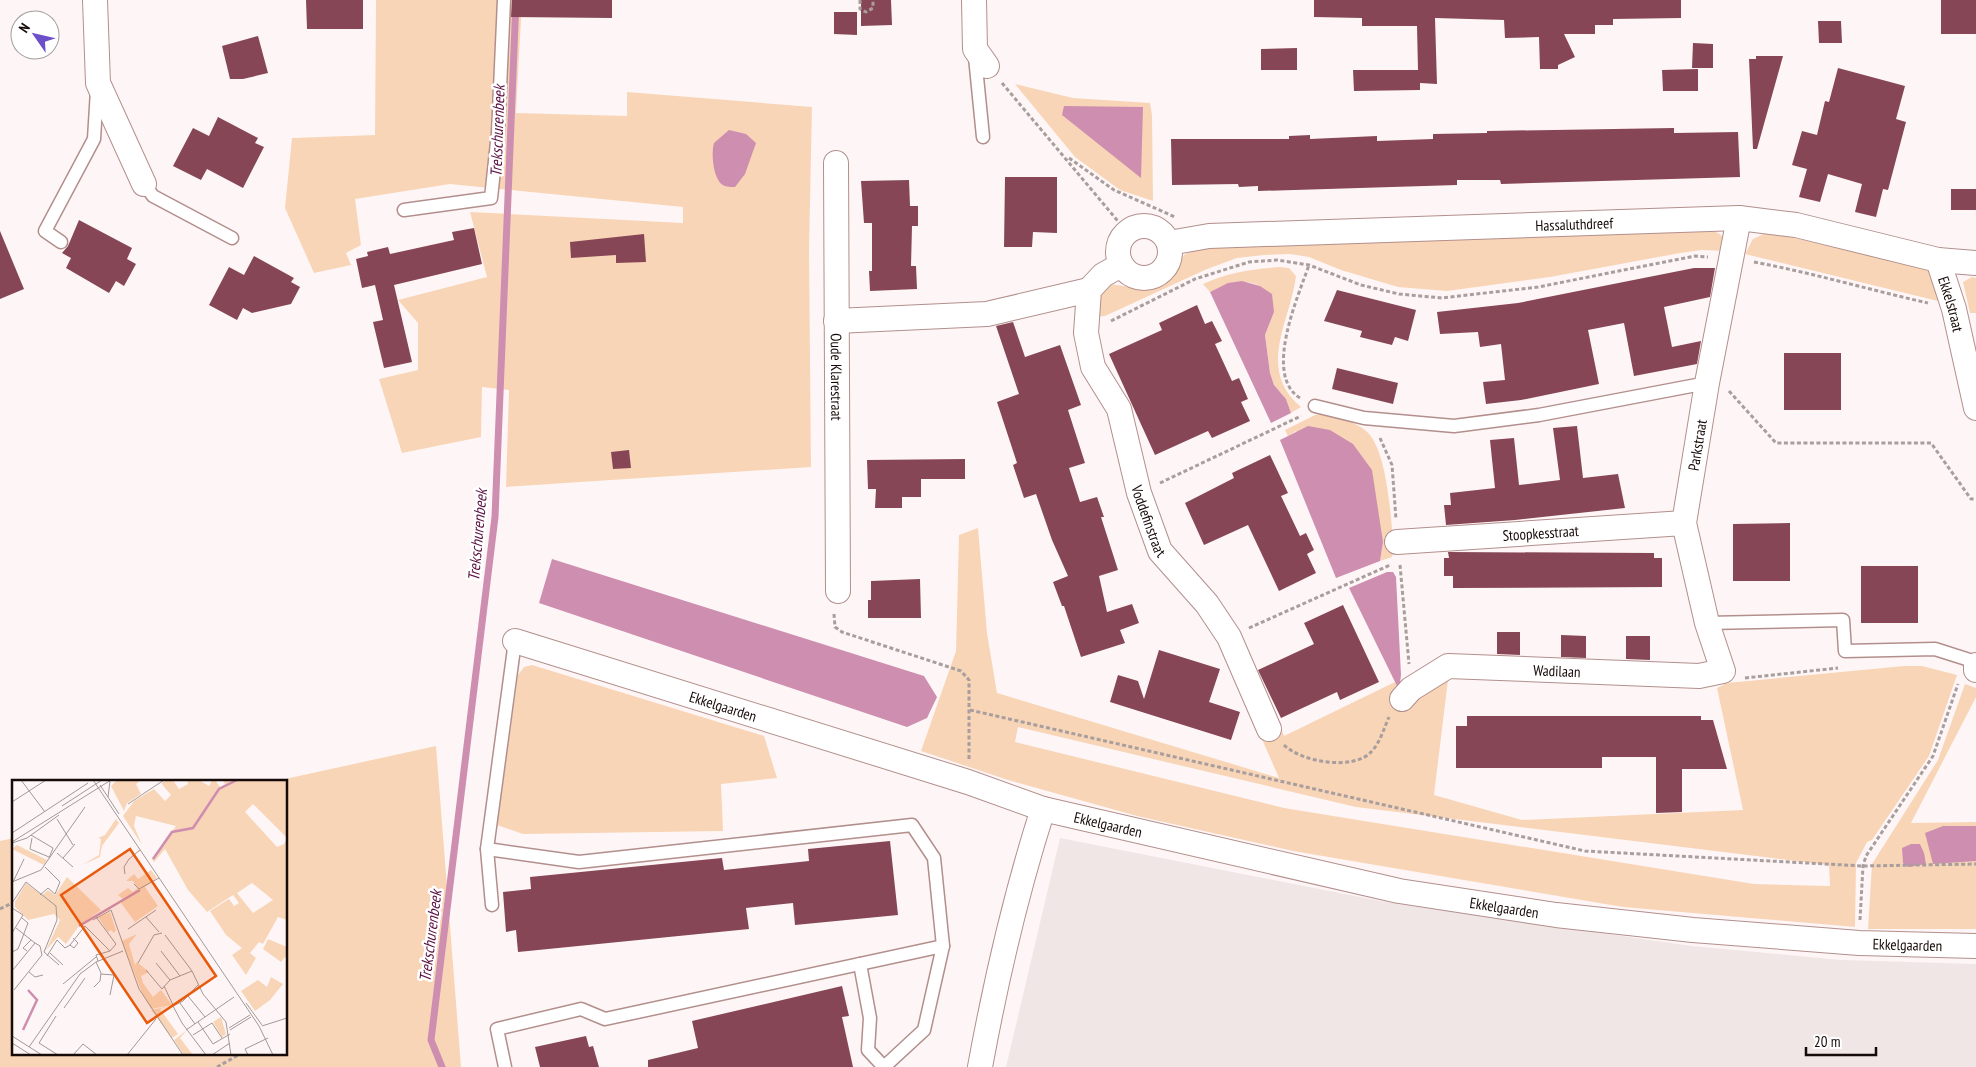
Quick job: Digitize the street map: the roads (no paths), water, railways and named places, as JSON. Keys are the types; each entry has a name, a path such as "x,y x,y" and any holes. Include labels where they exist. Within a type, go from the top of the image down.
{"street":[{"path":"95,0 98,83 144,184"},
{"path":"974,0 981,58"},
{"name":"Oude Klarestraat","path":"836,163 838,591"},
{"name":"Hassaluthdreef","path":"1169,243 1209,236 1739,218 1796,225 1938,260 1976,263"},
{"name":"Parkstraat","path":"1723,671 1707,623 1684,523 1707,384 1739,218"},
{"path":"1151,226 1165,236 1169,243 1170,260 1159,274 1142,279 1134,277 1121,265 1118,251 1119,244 1127,232 1135,227 1151,226"},
{"name":"Ekkelstraat","path":"1938,260 1954,309 1976,408"},
{"path":"836,321 987,314 1089,290 1104,275 1121,265"},
{"name":"Voddefinstraat","path":"1089,290 1086,333 1093,367 1119,409 1139,493 1160,551 1207,604 1229,636 1269,729"},
{"name":"Stoopkesstraat","path":"1397,542 1684,523"},
{"name":"Ekkelgaarden","path":"515,641 968,782 1043,809 1399,891 1565,916 1693,930 1860,943 1976,946"},
{"name":"Wadilaan","path":"1402,698 1411,689 1448,666 1699,676 1723,671"},
{"path":"980,1067 990,1013 1023,871 1043,809"}],"lane":[{"path":"404,210 491,198 498,133 504,0"},
{"path":"981,58 983,137"},
{"path":"61,242 45,231 94,139 98,83"},
{"path":"144,184 153,196 232,238"},
{"path":"1315,406 1364,418 1454,426 1539,415 1707,384"},
{"path":"1707,623 1843,620 1845,651 1935,649 1976,667"},
{"path":"492,905 487,849 515,641"},
{"path":"487,849 579,862 912,826 934,858 944,946 924,1030 884,1067 868,1050 870,1018 860,964"},
{"path":"505,1067 497,1029 581,1009 605,1019 944,946"}],"waterway":[{"name":"Trekschurenbeek","path":"442,1067 431,1040 495,517 516,0"}]}
